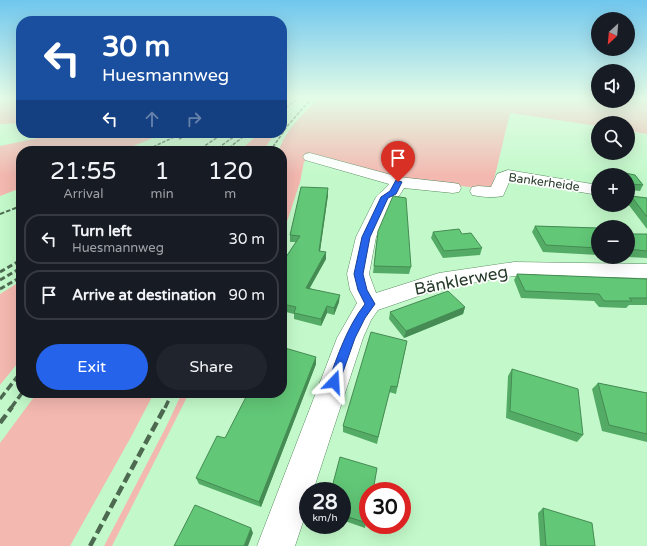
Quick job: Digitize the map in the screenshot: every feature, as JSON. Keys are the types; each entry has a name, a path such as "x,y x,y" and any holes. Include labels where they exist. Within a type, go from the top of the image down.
{"street":[{"path":"310,158 398,182 453,188"},
{"name":"Bankerheide","path":"478,190 497,192 503,177 508,175 591,189"},
{"path":"276,546 350,338 361,316 370,304 362,290 358,274 366,237 385,197 393,192 398,182"},
{"name":"Bänklerweg","path":"370,304 439,281 514,269 647,271"}],"shaded area":[{"path":"294,124 507,124 492,188 483,189 389,176 312,155 304,162 300,182 287,222 287,146 281,146 285,138 287,138 287,134"},
{"path":"635,124 647,124 647,134 635,132"},
{"path":"38,138 153,138 133,146 16,146 16,190 0,196 0,146"},
{"path":"254,138 272,138 266,146 245,146"},
{"path":"16,284 16,365 0,385 0,294"},
{"path":"33,398 151,398 70,546 0,546 0,443"},
{"path":"180,398 186,398 112,546 104,546"}],"building":[{"path":"635,175 643,185 635,184"},
{"path":"301,187 328,188 319,251 326,252 306,288 340,295 334,308 327,306 321,319 294,313 296,307 287,305 287,256 300,236 290,235"},
{"path":"393,196 406,198 411,267 374,266 378,231"},
{"path":"635,196 647,198 647,217 635,201"},
{"path":"535,226 591,228 591,248 546,245"},
{"path":"459,229 462,234 471,233 482,248 444,251 433,232"},
{"path":"635,234 647,234 647,251 635,250"},
{"path":"517,274 647,279 647,298 629,298 632,301 604,301 599,294 525,291"},
{"path":"448,291 465,307 406,331 390,312"},
{"path":"371,332 407,341 397,387 391,386 378,437 343,426"},
{"path":"287,349 316,357 259,502 196,478 217,436 225,438 245,398 287,398"},
{"path":"512,369 578,389 583,435 510,411"},
{"path":"598,383 647,393 647,434 609,425"},
{"path":"340,457 377,468 375,482 359,482 359,520 351,518 351,482 333,482"},
{"path":"195,505 251,528 244,546 174,546"},
{"path":"543,508 592,523 595,546 546,546"}],"railway":[{"path":"155,146 172,138"},
{"path":"204,146 216,138"},
{"path":"221,146 232,138"},
{"path":"231,146 242,138"},
{"path":"274,146 279,138"},
{"path":"0,214 16,208"},
{"path":"0,272 16,263"},
{"path":"0,280 16,271"},
{"path":"0,289 16,280"},
{"path":"0,399 16,378"},
{"path":"11,408 18,398"},
{"path":"165,408 170,398"},
{"path":"0,423 12,407"},
{"path":"90,546 165,407"}],"route":[{"path":"334,382 350,338 361,316 370,304 362,290 358,274 366,237 385,197 390,195 396,189 398,182"}]}
